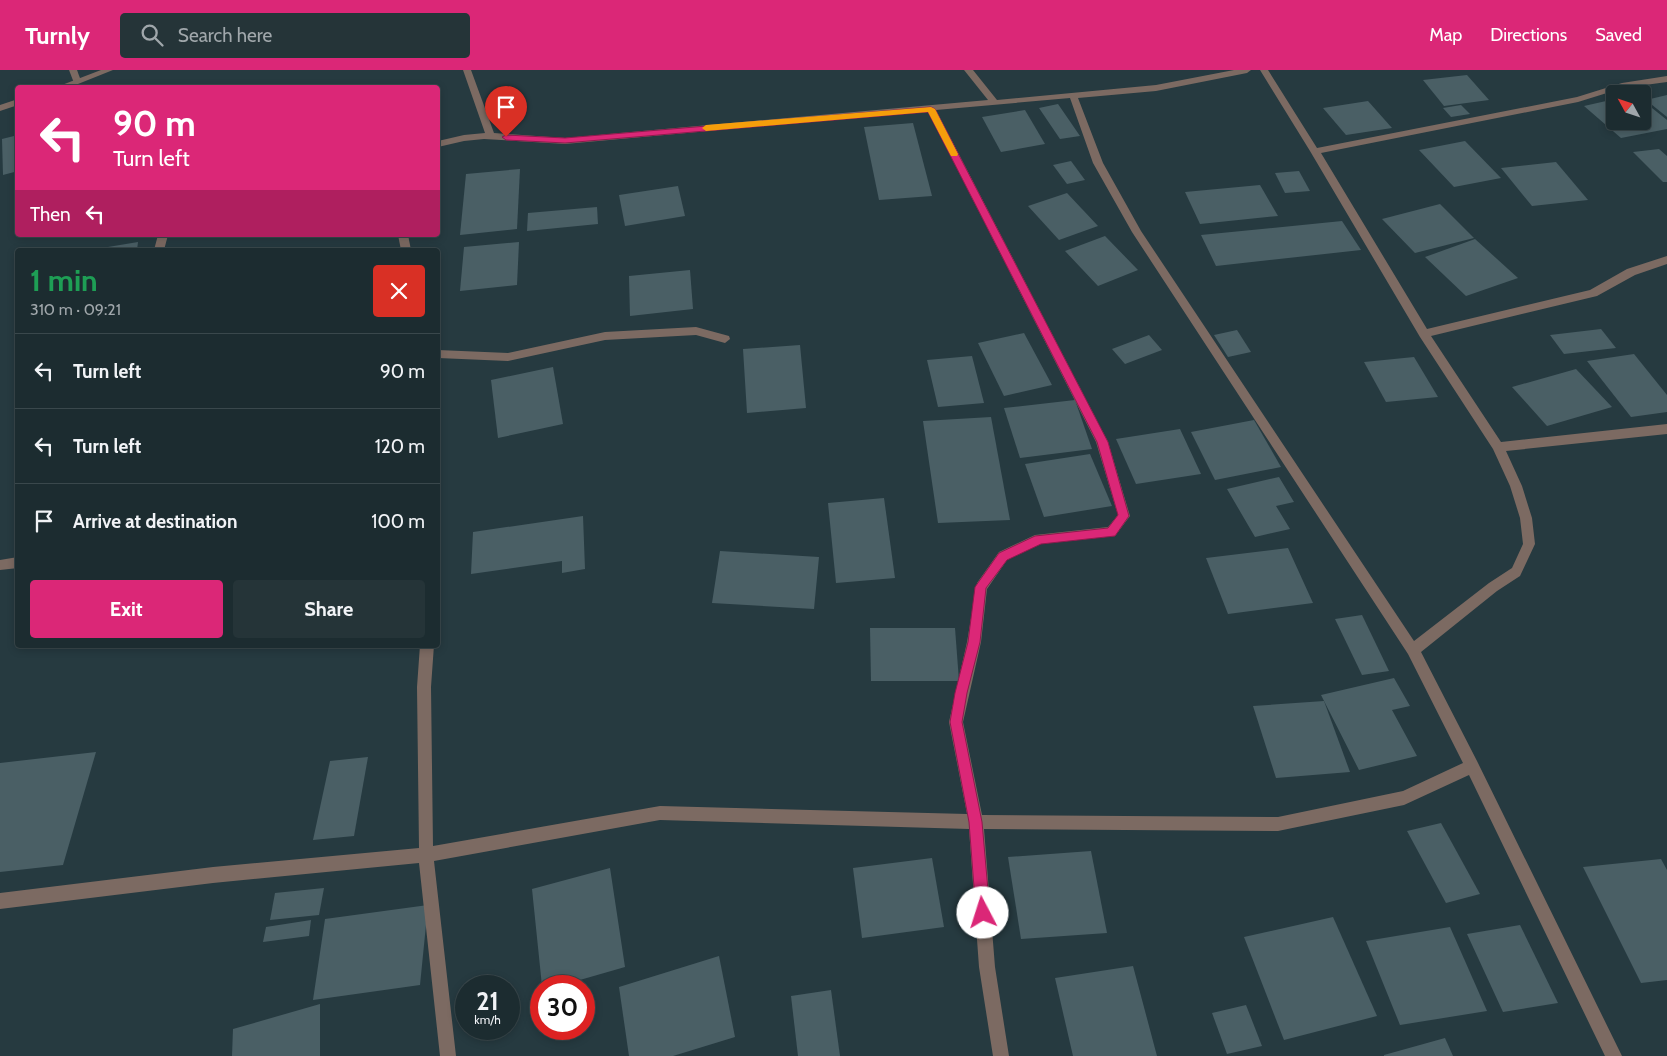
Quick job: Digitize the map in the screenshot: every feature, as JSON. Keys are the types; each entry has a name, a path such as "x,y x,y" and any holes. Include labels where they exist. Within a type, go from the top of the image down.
{"street":[{"path":"73,70 77,81"},
{"path":"66,85 109,70"},
{"path":"467,70 490,135"},
{"path":"968,70 995,103"},
{"path":"440,143 460,138 490,135 565,141 931,109 1156,88 1248,70"},
{"path":"1264,70 1315,151 1424,334 1498,447 1516,486 1524,510 1529,544 1516,572 1493,587 1413,650"},
{"path":"1315,151 1578,99 1622,86 1667,79"},
{"path":"1073,96 1098,163 1137,232 1413,650 1614,1056"},
{"path":"0,108 15,103"},
{"path":"931,109 1102,442 1124,516 1111,532 1039,539 1003,556 981,587 974,642 956,722 976,822 987,967 1001,1056"},
{"path":"1424,334 1593,293 1631,272 1667,260"},
{"path":"440,354 508,357 605,336 696,331 725,339"},
{"path":"1498,447 1667,429"},
{"path":"2,565 15,563"},
{"path":"427,648 424,686 426,854 448,1056"},
{"path":"0,901 213,875 426,854 660,812 976,822 1278,824 1404,798 1472,766"}],"building":[{"path":"1467,75 1489,100 1444,106 1423,80"},
{"path":"1667,95 1667,117 1651,104 1651,99"},
{"path":"1368,101 1392,128 1346,135 1323,108"},
{"path":"1606,101 1606,125 1584,106"},
{"path":"1058,104 1080,136 1060,139 1039,108"},
{"path":"1461,105 1470,114 1451,117 1443,108"},
{"path":"1651,107 1667,120 1667,129 1621,138 1612,130 1651,130"},
{"path":"1025,110 1045,144 1001,152 982,117"},
{"path":"913,123 932,196 879,200 864,127"},
{"path":"15,136 15,172 3,175 2,139"},
{"path":"1465,141 1501,178 1454,187 1419,150"},
{"path":"1659,149 1667,156 1667,182 1663,182 1633,152"},
{"path":"1071,161 1085,180 1067,184 1053,165"},
{"path":"1556,162 1588,200 1532,206 1501,168"},
{"path":"520,169 517,229 460,235 466,174"},
{"path":"1299,171 1310,191 1285,193 1275,173"},
{"path":"1260,185 1278,216 1200,224 1185,192"},
{"path":"678,186 685,216 625,226 619,195"},
{"path":"1067,193 1098,226 1059,240 1028,206"},
{"path":"1440,204 1474,238 1415,253 1382,219"},
{"path":"597,207 598,224 527,231 528,213"},
{"path":"1342,221 1361,250 1216,266 1201,235"},
{"path":"1105,236 1138,270 1098,286 1065,251"},
{"path":"1475,239 1518,278 1466,296 1425,257"},
{"path":"138,242 137,248 102,248"},
{"path":"519,242 517,285 460,291 464,247"},
{"path":"690,270 693,309 630,316 629,276"},
{"path":"1601,329 1616,348 1564,354 1550,335"},
{"path":"1237,330 1251,352 1228,357 1214,335"},
{"path":"1024,333 1052,385 1004,396 978,343"},
{"path":"1149,335 1162,350 1125,364 1112,349"},
{"path":"800,345 806,408 747,413 743,349"},
{"path":"1634,354 1667,395 1667,412 1631,417 1587,361"},
{"path":"972,356 984,403 938,407 927,360"},
{"path":"1414,357 1438,397 1386,402 1364,362"},
{"path":"553,367 563,424 498,438 491,380"},
{"path":"1576,369 1612,407 1547,426 1512,387"},
{"path":"1075,400 1092,449 1020,458 1004,408"},
{"path":"991,417 1010,520 938,523 923,421"},
{"path":"1254,420 1281,467 1215,480 1191,432"},
{"path":"1180,429 1201,474 1136,484 1116,439"},
{"path":"1090,454 1112,506 1044,517 1025,464"},
{"path":"1279,477 1294,502 1276,506 1290,529 1255,537 1227,489"},
{"path":"884,498 895,578 836,583 828,503"},
{"path":"583,516 585,569 562,573 562,561 471,574 473,532"},
{"path":"1288,548 1313,603 1228,614 1206,558"},
{"path":"720,551 819,557 814,609 712,603"},
{"path":"1362,615 1389,671 1362,675 1335,619"},
{"path":"870,628 955,628 959,681 871,681"},
{"path":"1394,678 1410,706 1392,710 1417,756 1359,770 1321,695"},
{"path":"1324,701 1350,772 1276,778 1253,706"},
{"path":"96,752 63,865 0,872 0,763"},
{"path":"368,757 354,836 313,840 330,761"},
{"path":"1441,823 1480,894 1446,903 1407,831"},
{"path":"1091,851 1107,933 1021,939 1008,857"},
{"path":"932,858 944,927 862,938 853,868"},
{"path":"1661,859 1667,870 1667,980 1641,983 1583,867"},
{"path":"610,868 625,967 595,976 541,975 532,889"},
{"path":"324,888 319,915 270,920 275,893"},
{"path":"428,905 420,985 313,1000 325,919"},
{"path":"1333,917 1377,1016 1284,1040 1244,937"},
{"path":"311,920 309,936 263,942 266,927"},
{"path":"1520,925 1558,1003 1503,1012 1467,934"},
{"path":"1450,927 1487,1011 1400,1025 1366,941"},
{"path":"719,956 735,1037 673,1056 629,1056 619,987"},
{"path":"1133,966 1157,1056 1073,1056 1055,978"},
{"path":"831,990 840,1056 798,1056 791,996"},
{"path":"320,1004 320,1056 232,1056 233,1029"},
{"path":"1246,1005 1262,1046 1227,1054 1212,1013"},
{"path":"1445,1038 1453,1056 1384,1056 1384,1055"}],"slow traffic":[{"path":"706,128 931,109 954,154"}],"route":[{"path":"506,137 565,141 931,109 1102,442 1124,516 1111,532 1039,539 1003,556 981,587 974,642 956,722 976,822 983,913"}]}
